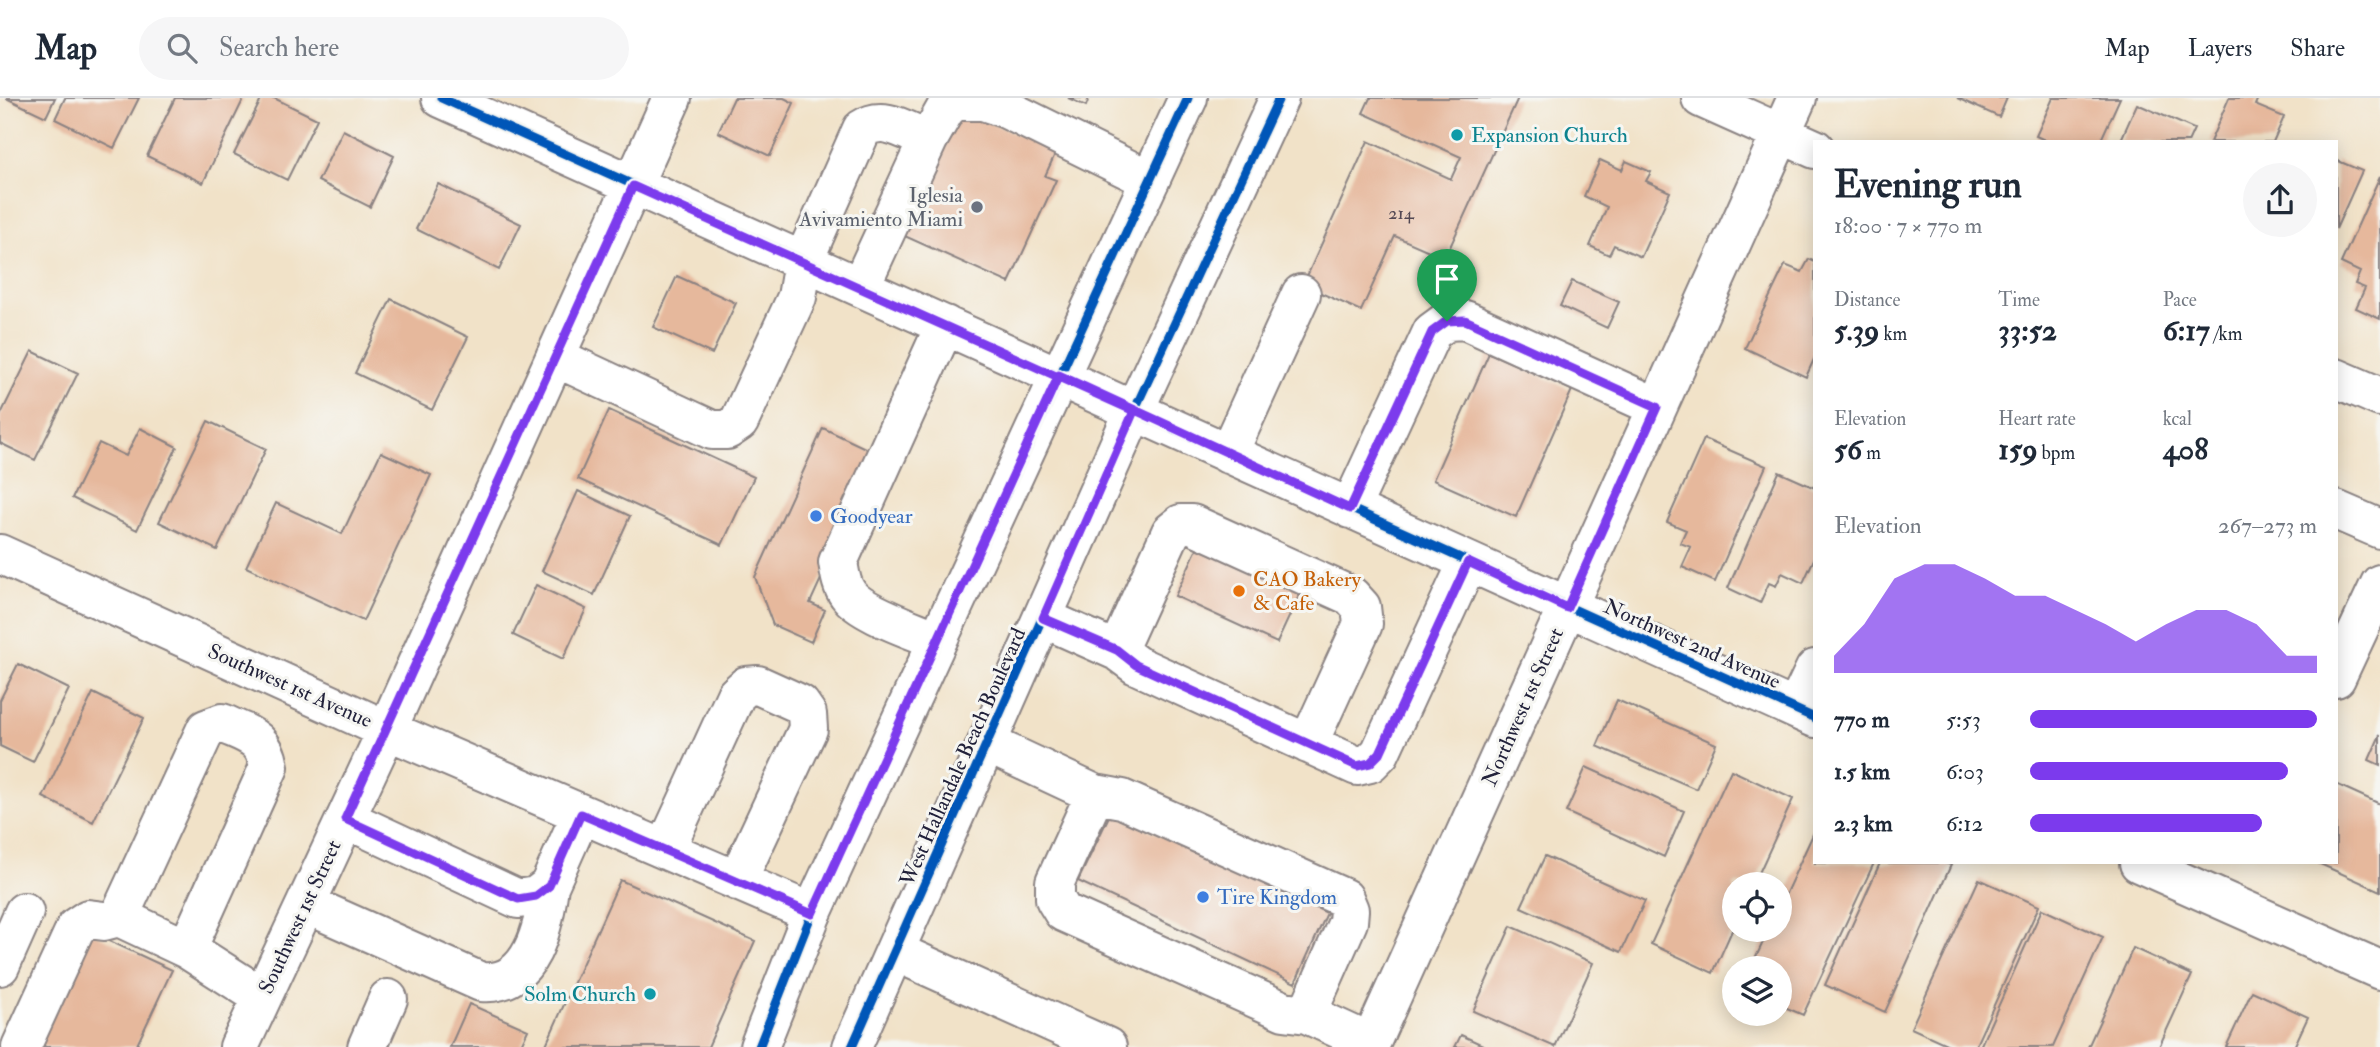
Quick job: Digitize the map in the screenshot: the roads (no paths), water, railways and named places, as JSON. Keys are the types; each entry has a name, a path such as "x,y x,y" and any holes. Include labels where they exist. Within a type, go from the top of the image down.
{"street":[{"name":"Northwest 2nd Avenue","path":"440,98 1059,375 1805,714"},
{"name":"Southwest 1st Street","path":"239,1047 387,730 672,98"},
{"path":"760,1047 812,914 1188,98"},
{"name":"West Hallandale Beach Boulevard","path":"852,1047 1134,411 1279,98"},
{"path":"1701,98 1798,141"},
{"name":"Northwest 1st Street","path":"1370,1045 1657,407 1798,141 1797,98"},
{"path":"860,287 928,140 945,110 954,102 983,101 1004,108 1150,180"},
{"path":"555,357 712,430 727,430 739,422 797,297 803,262 862,128 873,121 886,122 928,140"},
{"path":"1228,454 1301,294"},
{"path":"1350,509 1432,332 1447,321 1465,320 1657,407"},
{"path":"937,640 858,604 848,594 840,578 838,562 945,325"},
{"path":"2338,379 2380,397"},
{"path":"2338,511 2380,529"},
{"path":"1117,650 1171,532 1181,524 1192,524 1351,596 1361,607 1363,624 1308,744"},
{"name":"Southwest 1st Avenue","path":"0,554 387,730 812,914"},
{"path":"1043,618 1117,650 1136,665 1357,766 1370,763 1380,753 1468,562"},
{"path":"2338,674 2380,584"},
{"path":"1805,714 1813,678"},
{"path":"665,850 736,695 746,686 758,685 800,704 807,714 808,729 737,881"},
{"path":"119,917 206,729 222,723 259,740 266,752 269,767 187,949"},
{"path":"988,744 1095,794 1122,799 1344,898 1349,909 1348,922 1307,1014"},
{"path":"1095,794 1055,883 1055,899 1063,912 1284,1011 1307,1014 1370,1045"},
{"path":"306,904 481,982 498,984 514,976 525,962 545,919 549,886 581,814"},
{"path":"345,819 518,899 536,896 549,886"},
{"path":"2141,864 2380,970"},
{"path":"0,966 24,912"},
{"path":"21,1047 76,927 88,919 104,921 119,917 187,949 262,997"},
{"path":"896,952 1108,1047"},
{"path":"367,1047 388,999"}],"place":[{"name":"Expansion Church","path":"1457,135"},
{"name":"Iglesia Avivamiento Miami","path":"977,207"},
{"name":"Goodyear","path":"816,516"},
{"name":"CAO Bakery & Cafe","path":"1239,591"},
{"name":"Tire Kingdom","path":"1203,897"},
{"name":"Solm Church","path":"650,994"}]}
